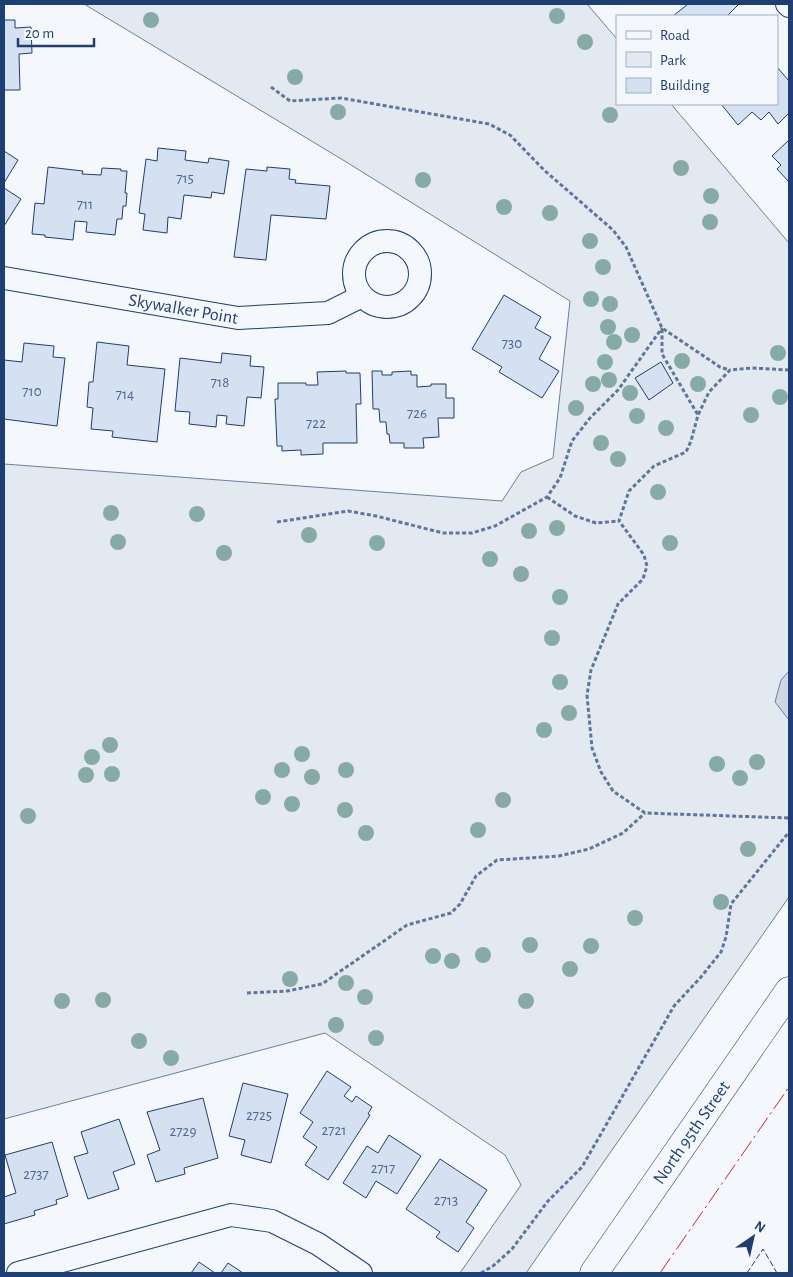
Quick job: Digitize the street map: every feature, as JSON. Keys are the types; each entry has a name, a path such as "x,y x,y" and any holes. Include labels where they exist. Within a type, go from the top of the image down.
{"main road":[{"name":"North 95th Street","path":"594,1273 789,991"}],"street":[{"name":"Skywalker Point","path":"4,278 238,318 328,313 362,296"},
{"path":"18,1273 231,1215 272,1221 318,1244 361,1273"}],"path":[{"path":"271,87 290,101 341,98 489,124 510,135 544,170 613,230 626,247 662,328 662,354 698,415"},
{"path":"662,328 720,367 730,370 752,368 789,370"},
{"path":"276,522 348,511 443,533 472,533 496,526 547,497 560,478 572,441 590,418 618,390 662,328"},
{"path":"619,521 629,491 654,466 686,452 698,415 709,392 730,370"},
{"path":"547,497 574,516 596,522 619,521"},
{"path":"619,521 644,555 647,566 643,579 618,604 591,670 587,694 592,748 601,772 614,791 645,813 789,818"},
{"path":"247,993 287,991 322,984 407,925 451,913 460,904 476,876 497,860 559,856 588,849 622,832 645,813"},
{"path":"481,1273 494,1266 512,1249 548,1201 582,1167 674,1006 721,952 726,937 731,904 789,832"}],"green space":[{"path":"84,4 587,4 616,38 616,105 672,105 789,243 789,897 526,1273 460,1273 521,1185 505,1155 325,1033 4,1119 4,464 502,501 521,472 553,458 570,301 343,160"}],"shaded area":[{"path":"789,671 789,720 775,702 781,680"}],"building":[{"path":"688,4 739,4 728,15 674,15"},
{"path":"4,20 15,20 15,28 31,27 32,53 19,54 20,90 4,90"},
{"path":"778,68 789,81 789,113 778,124 769,112 761,120 752,112 738,125 722,105 778,105"},
{"path":"789,140 789,182 777,169 781,165 772,156"},
{"path":"158,148 186,151 185,160 208,163 209,158 229,161 224,194 212,192 211,198 184,195 181,219 168,217 167,233 143,230 145,214 139,213 146,159 157,161"},
{"path":"4,151 18,160 4,183"},
{"path":"48,167 83,171 82,174 101,175 102,168 127,171 126,206 123,206 122,219 117,219 115,235 86,232 87,222 75,221 73,240 32,234 35,203 44,204"},
{"path":"267,167 290,169 289,179 296,180 295,183 330,186 326,219 271,215 266,260 234,257 246,169 267,171"},
{"path":"4,188 21,199 4,226"},
{"path":"504,295 541,317 535,328 551,337 539,359 559,371 542,398 499,372 502,367 472,349"},
{"path":"97,342 129,346 127,365 165,369 157,442 112,437 113,431 91,429 93,408 87,407 89,382 93,382"},
{"path":"24,343 54,346 53,357 65,358 57,426 4,419 4,360 22,362"},
{"path":"222,353 251,356 250,366 264,367 261,398 247,397 244,426 226,424 227,416 217,415 216,427 189,424 190,412 175,411 180,358 221,363"},
{"path":"661,362 673,383 649,400 635,378"},
{"path":"346,371 346,373 360,373 361,404 356,404 357,443 323,443 323,454 301,455 301,450 282,451 282,446 277,446 275,399 278,399 278,383 318,385 317,372"},
{"path":"372,371 382,371 382,375 392,375 392,372 411,371 411,375 417,375 417,387 431,386 431,384 446,384 446,398 454,398 454,418 438,418 439,437 423,438 424,448 404,448 404,443 390,443 386,422 380,422 379,409 373,409"},
{"path":"327,1071 351,1087 344,1096 352,1102 356,1096 372,1107 368,1114 370,1115 328,1180 305,1165 317,1147 303,1137 313,1122 300,1113"},
{"path":"243,1083 288,1094 271,1163 241,1155 245,1140 229,1136"},
{"path":"203,1098 218,1158 184,1168 185,1174 156,1182 147,1155 160,1150 147,1112"},
{"path":"119,1119 135,1164 113,1172 119,1189 88,1199 74,1157 88,1153 81,1132"},
{"path":"389,1135 421,1156 397,1194 376,1181 366,1198 343,1183 367,1146 378,1153"},
{"path":"52,1142 68,1196 56,1200 57,1204 34,1211 35,1215 4,1224 4,1197 16,1193 5,1155"},
{"path":"440,1159 487,1190 466,1222 474,1228 458,1252 436,1237 440,1232 406,1209"},
{"path":"199,1262 215,1273 191,1273"},
{"path":"228,1263 243,1273 221,1273"}],"fence":[{"path":"747,1273 763,1249 777,1273"}],"power":[{"path":"660,1273 789,1087"}]}
